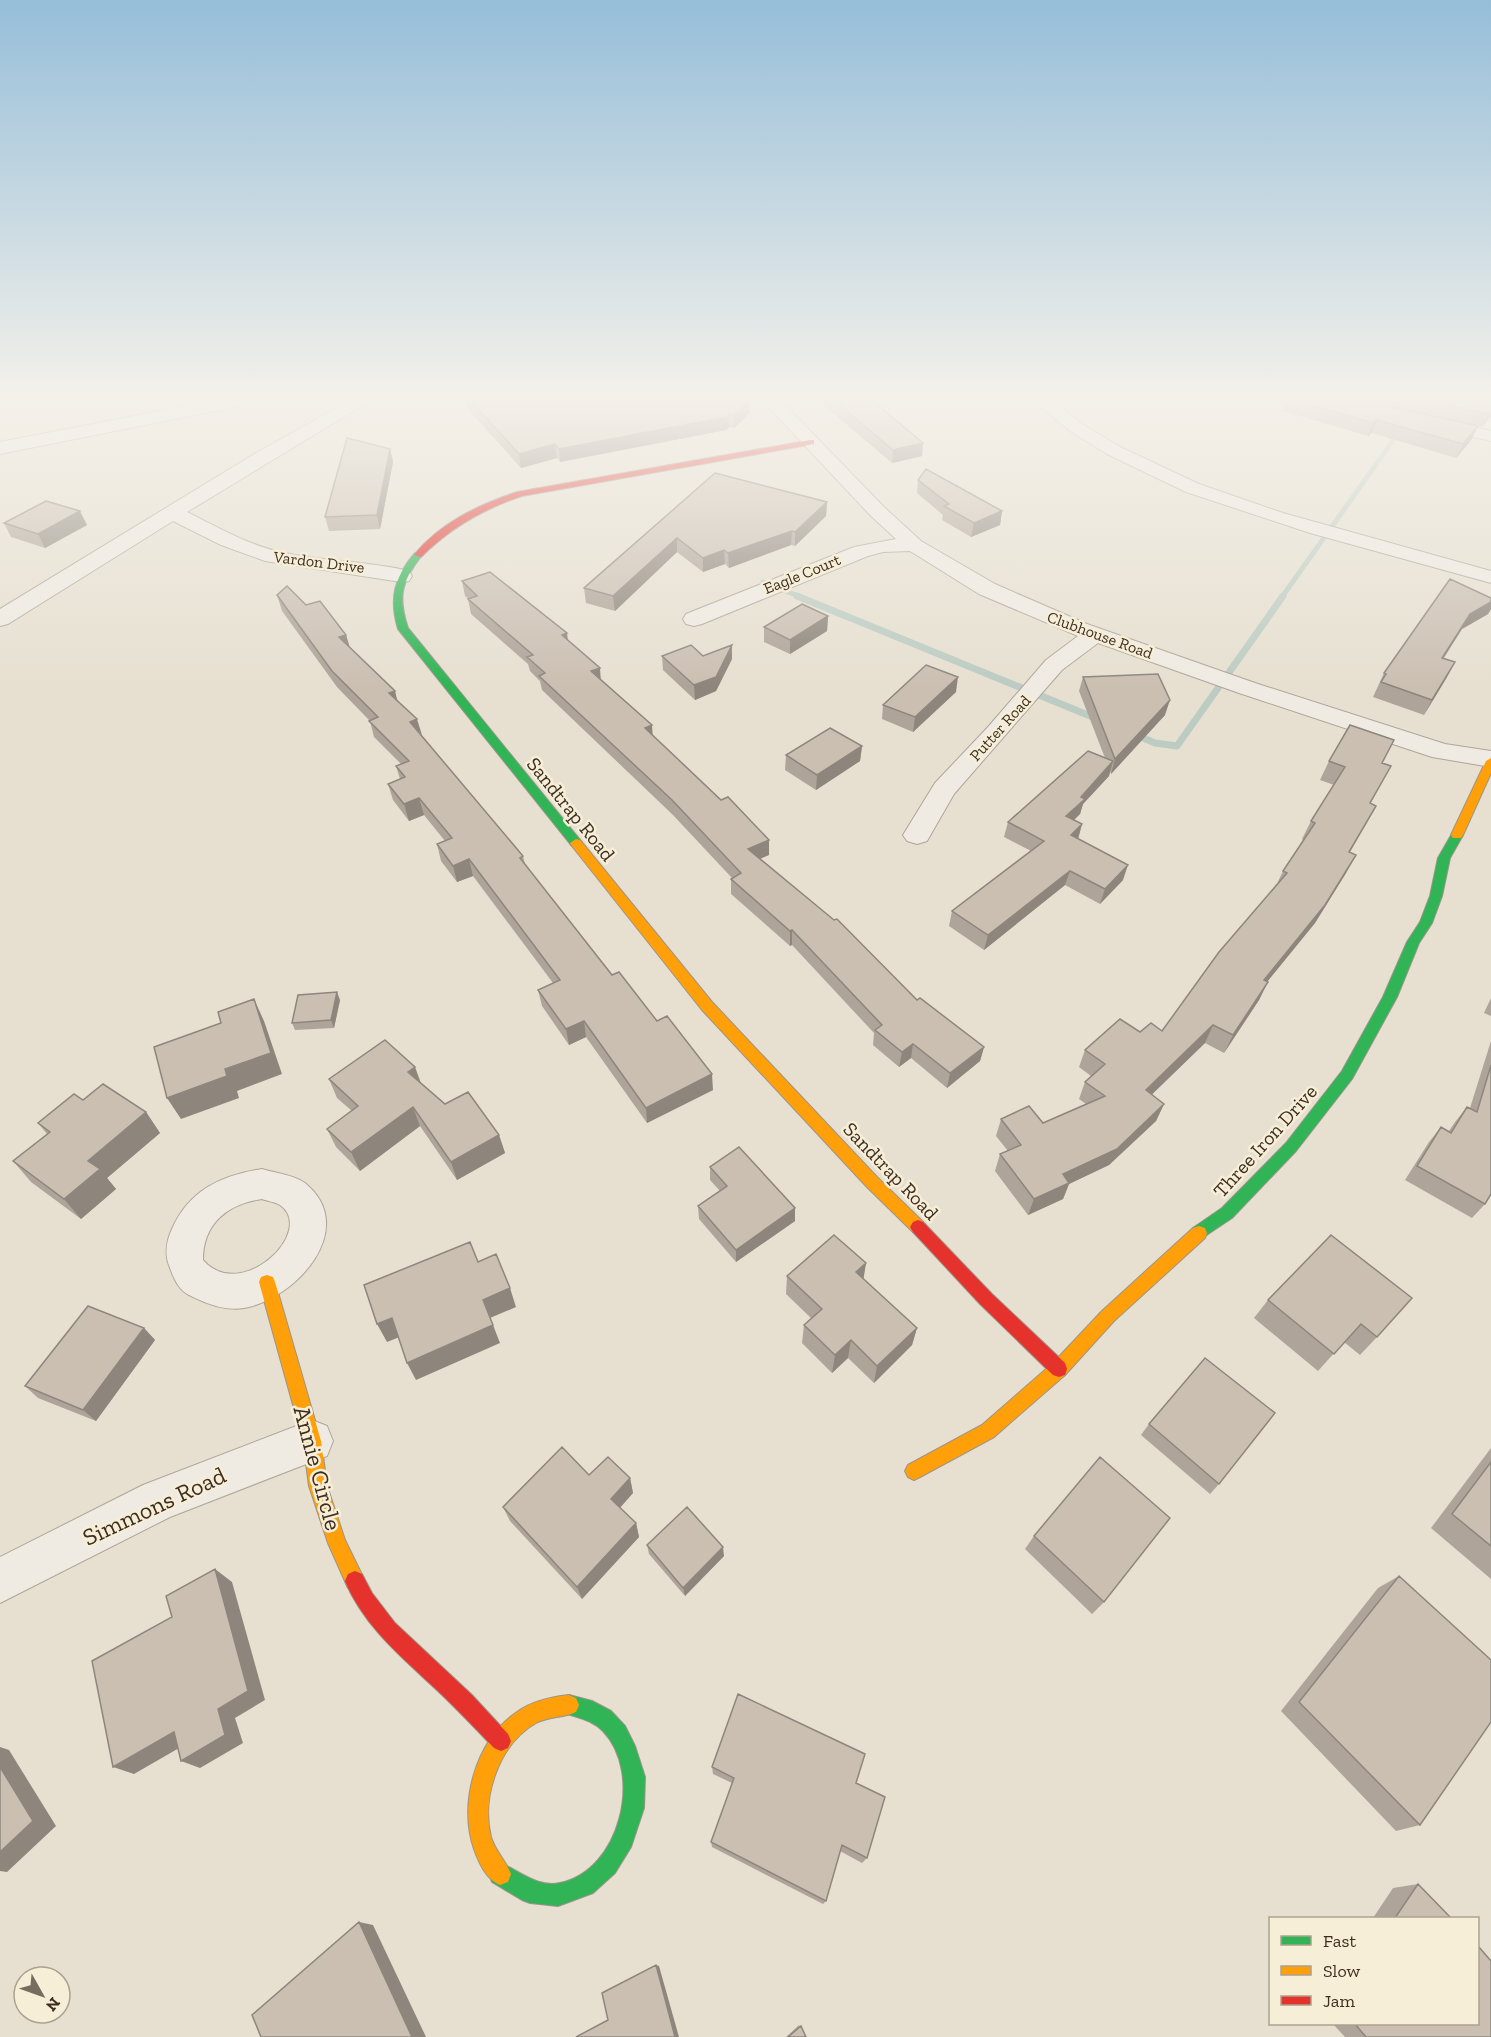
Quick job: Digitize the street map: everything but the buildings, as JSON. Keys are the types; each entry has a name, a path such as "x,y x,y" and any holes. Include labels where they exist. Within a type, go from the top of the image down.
{"street":[{"path":"0,619 200,496"},
{"name":"Sandtrap Road","path":"517,496 478,509 440,534 408,565 401,576 395,601 397,615 403,629 512,766 549,807 603,879 707,1006 872,1182 986,1299 1059,1369"},
{"name":"Clubhouse Road","path":"863,496 914,545 987,590 1056,620 1407,741 1450,753 1491,760"},
{"path":"1213,496 1291,522 1491,577"},
{"name":"Vardon Drive","path":"173,513 254,552 315,565 382,570 401,576"},
{"name":"Eagle Court","path":"694,619 861,551 883,546 914,545"},
{"name":"Putter Road","path":"917,835 944,789 997,732 1054,665 1096,634"},
{"name":"Three Iron Drive","path":"914,1472 988,1431 1059,1369 1108,1316 1204,1229 1227,1213 1291,1147 1347,1076 1390,997 1413,942 1426,923 1436,896 1444,858 1467,816 1491,760"},
{"name":"Annie Circle","path":"267,1282 312,1441 318,1486 338,1543 364,1600 393,1638 459,1697 501,1741"},
{"name":"Simmons Road","path":"0,1581 158,1500 312,1441"},
{"path":"569,1705 593,1711 613,1725 628,1748 636,1775 636,1806 627,1837 611,1863 589,1884 561,1895 533,1895 509,1882 489,1861 479,1832 478,1799 486,1768 501,1741 521,1720 545,1708 569,1705"}],"waterway":[{"path":"1282,597 1354,496"},
{"path":"763,582 801,597"},
{"path":"797,596 1100,720"},
{"path":"1134,734 1155,743 1177,746 1283,596"}],"traffic: fast":[{"path":"418,555 405,572 398,590 398,608 403,629 576,843"},
{"path":"1199,1233 1227,1213 1291,1147 1347,1075 1390,997 1413,942 1426,923 1436,896 1444,858 1457,835"},
{"path":"500,1874 530,1892 558,1895 585,1885 607,1865 624,1839 633,1808 634,1777 625,1746 614,1729 603,1718 592,1711 569,1705"}],"traffic: slow":[{"path":"1457,835 1491,761"},
{"path":"576,843 707,1006 872,1182 918,1227"},
{"path":"914,1471 988,1431 1059,1369 1108,1316 1199,1233"},
{"path":"267,1282 312,1441 318,1486 337,1543 355,1581"},
{"path":"500,1874 488,1857 480,1837 478,1816 485,1772 494,1752 506,1735 526,1717 550,1708 569,1705"}],"traffic: jam":[{"path":"418,555 452,525 465,517 514,496"},
{"path":"918,1227 986,1299 1059,1369"},
{"path":"355,1581 376,1616 388,1630 465,1702 501,1741"}]}
